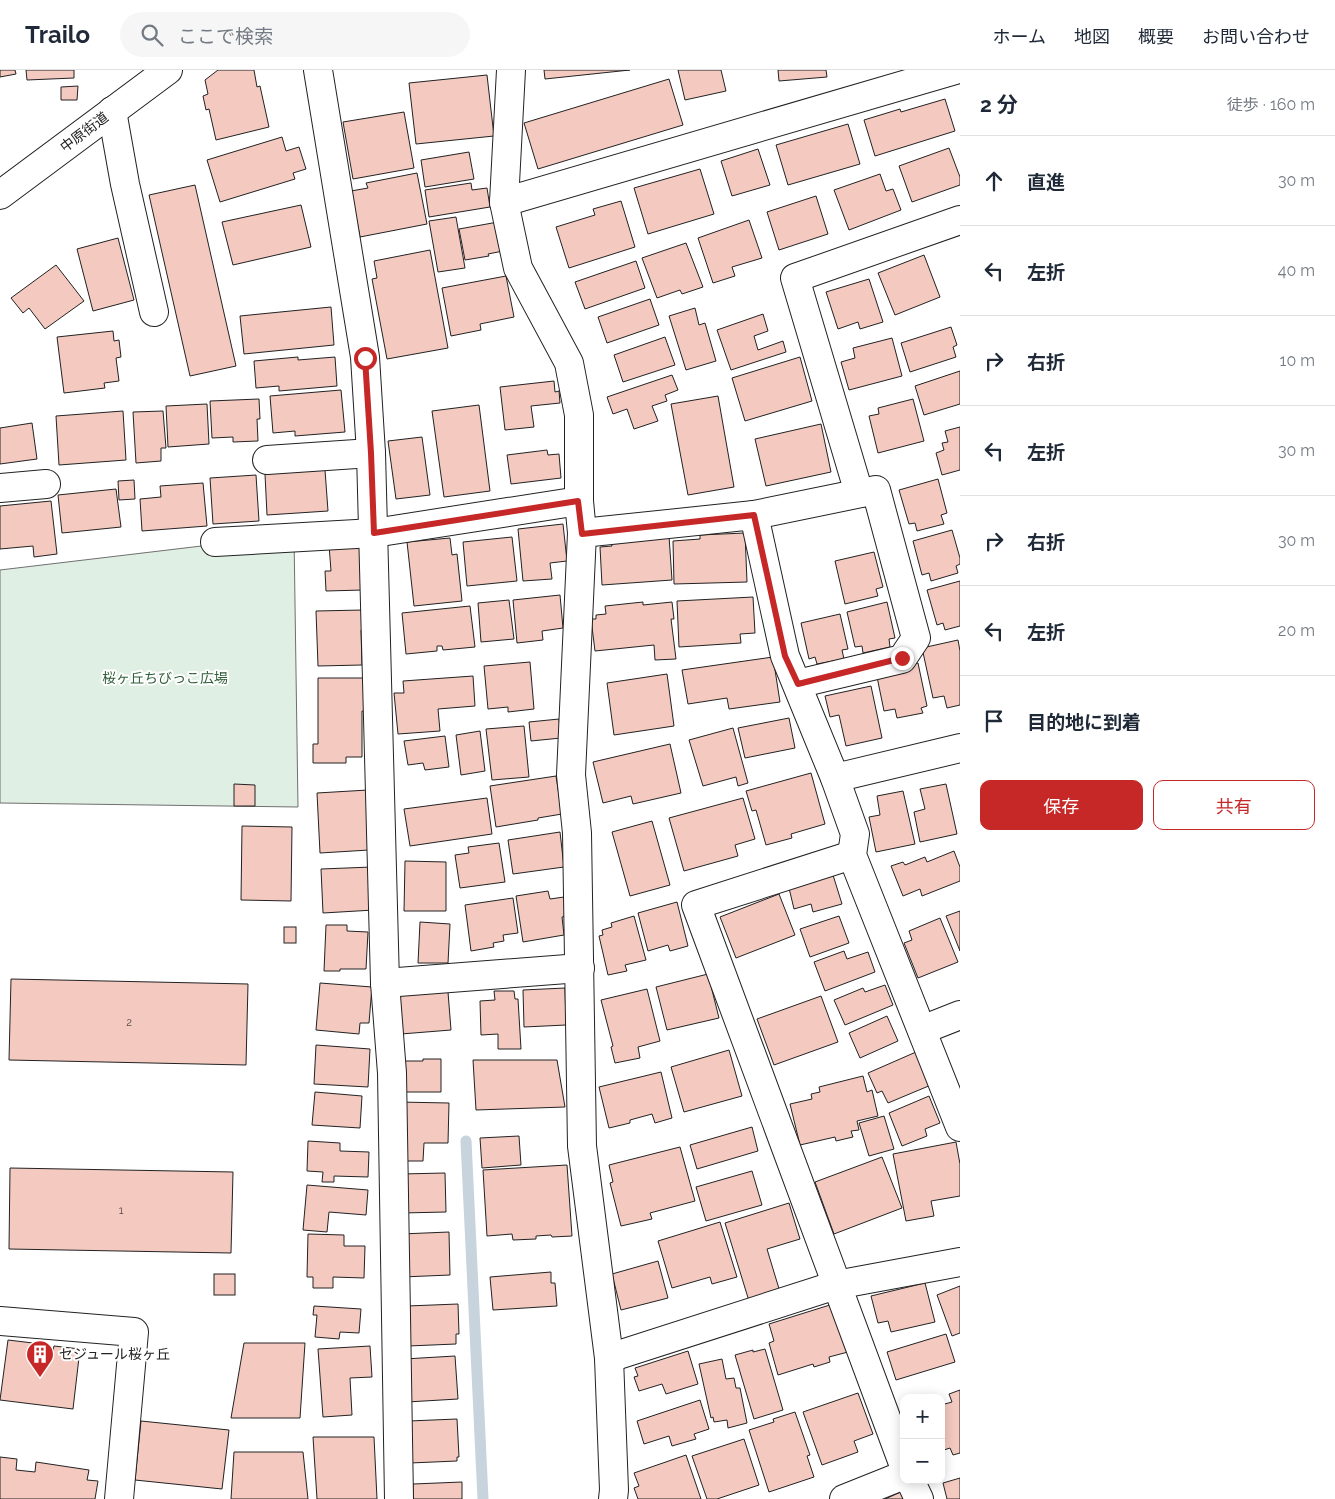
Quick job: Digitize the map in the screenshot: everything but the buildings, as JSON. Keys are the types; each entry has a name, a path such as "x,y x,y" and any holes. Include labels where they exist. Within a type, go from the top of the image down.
{"street":[{"name":"中原街道","path":"0,195 168,70"},
{"path":"318,70 365,358 371,453 385,984 392,1073 399,1499"},
{"path":"511,70 504,202 518,268 568,363 578,416 578,501 582,534 571,775 578,833 582,1146 609,1358 614,1499"},
{"path":"504,202 955,70"},
{"path":"112,111 125,184 154,312"},
{"path":"859,494 795,278 960,220"},
{"path":"267,460 371,453"},
{"path":"0,488 46,484"},
{"path":"582,534 754,515 876,490 916,638 902,658 798,684"},
{"path":"215,542 374,533 578,501"},
{"path":"754,515 785,656 836,778 856,834 852,855 960,1127"},
{"path":"836,778 960,748"},
{"path":"852,855 696,905 900,1455"},
{"path":"385,984 580,968"},
{"path":"922,1030 960,1015"},
{"path":"609,1358 836,1285 960,1262"},
{"path":"0,1321 134,1332 119,1499"},
{"path":"844,1499 900,1477"},
{"path":"912,1484 919,1499"}],"green space":[{"name":"桜ヶ丘ちびっこ広場","path":"294,535 298,807 0,803 0,570"}],"waterway":[{"path":"466,1141 483,1499"}],"place":[{"name":"セジュール桜ヶ丘","path":"40,1378"}],"route":[{"path":"365,358 374,533 578,501 582,534 754,515 785,656 798,684 902,658"}]}
